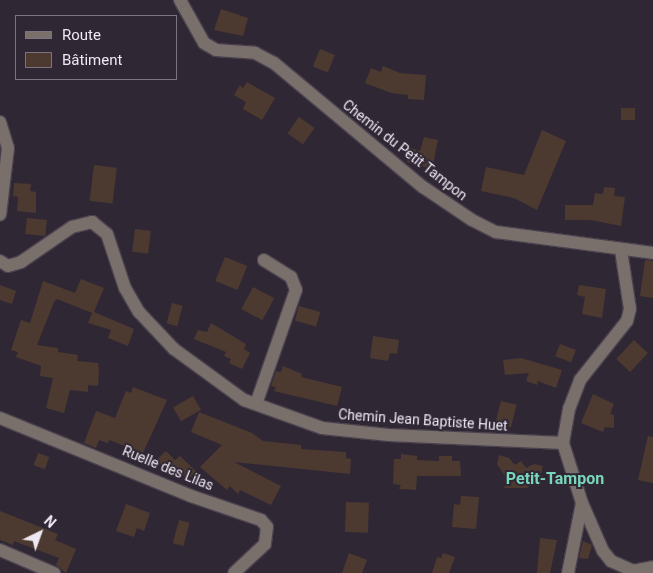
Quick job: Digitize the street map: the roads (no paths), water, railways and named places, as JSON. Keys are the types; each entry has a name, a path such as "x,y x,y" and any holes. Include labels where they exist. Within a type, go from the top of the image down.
{"street":[{"name":"Chemin du Petit Tampon","path":"180,0 204,43 216,50 255,53 274,63 423,187 472,220 496,232 653,254"},
{"path":"0,122 8,148 0,215"},
{"name":"Chemin Jean Baptiste Huet","path":"0,261 8,266 21,262 72,228 87,222 98,225 107,234 125,288 140,312 174,349 207,376 256,404 322,428 388,435 563,443"},
{"path":"621,250 630,309 627,321 580,380 569,409 563,443 582,503 603,550 611,560 633,571 653,567"},
{"path":"256,404 296,290 291,277 264,260"},
{"name":"Ruelle des Lilas","path":"0,418 191,496 261,520 267,527 265,544 234,573"},
{"path":"568,573 582,503"},
{"path":"0,550 54,573"}],"district":[{"name":"Petit-Tampon","path":"555,479"}]}
